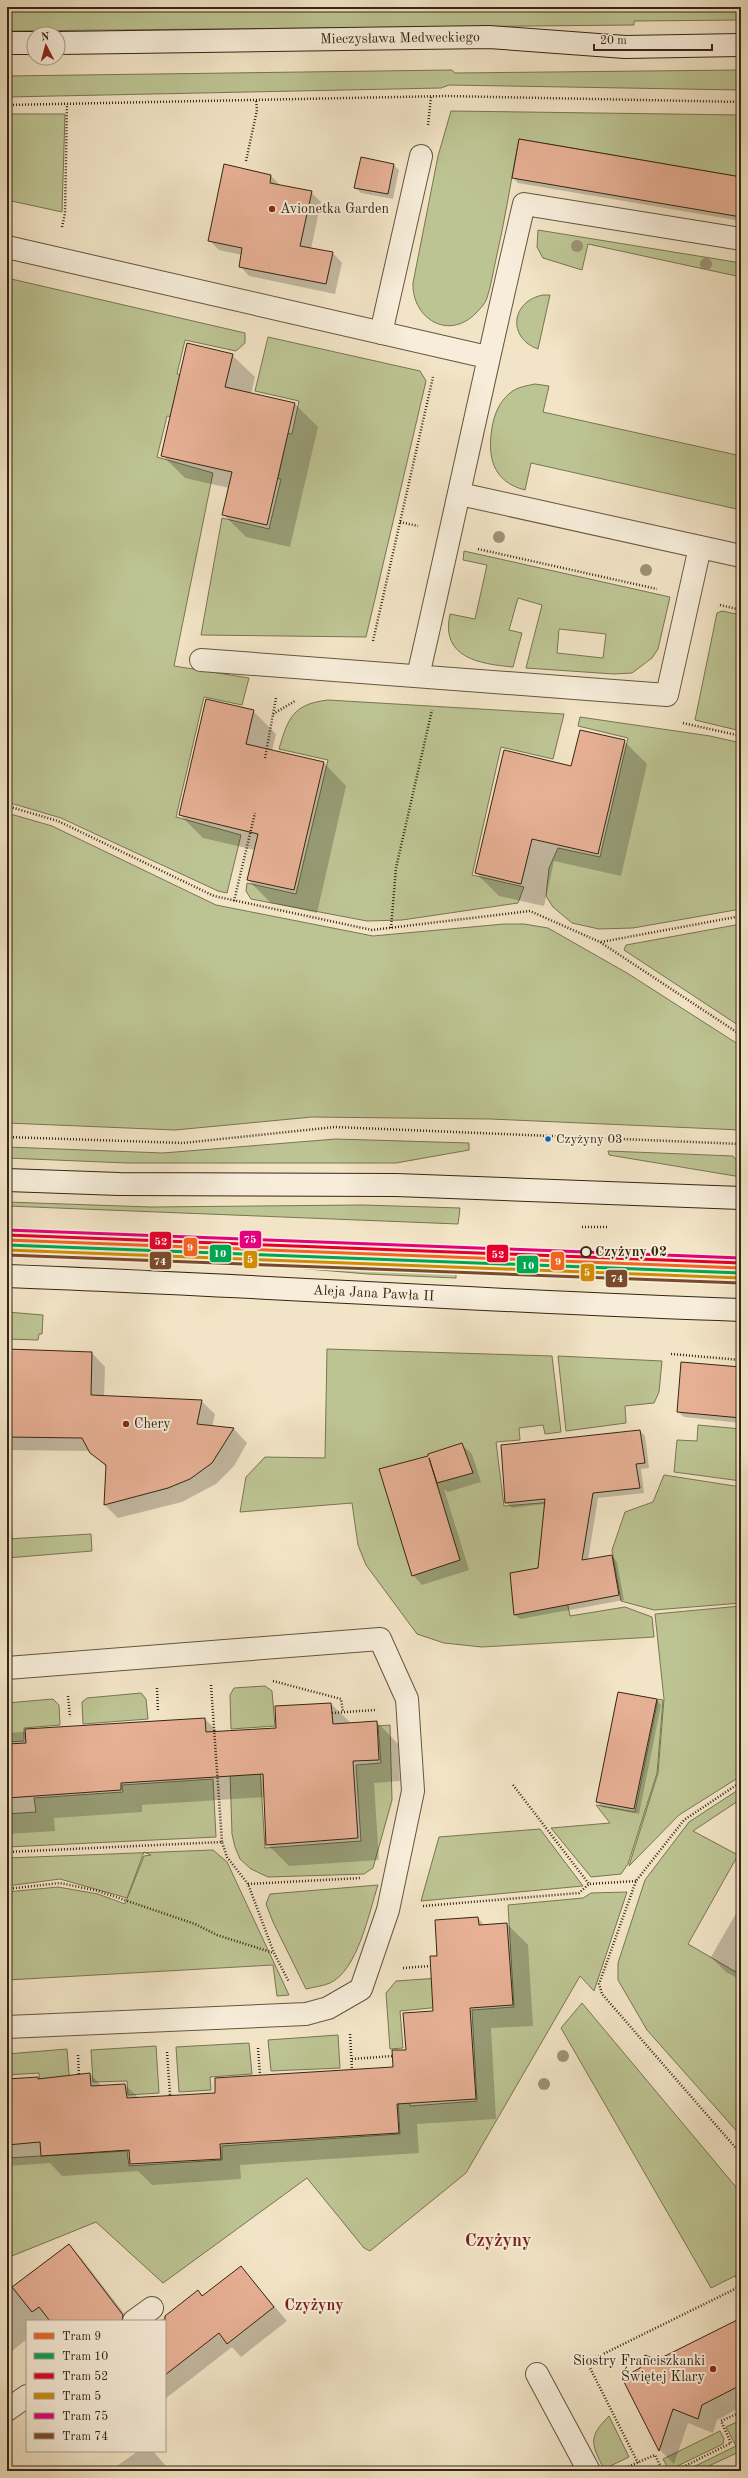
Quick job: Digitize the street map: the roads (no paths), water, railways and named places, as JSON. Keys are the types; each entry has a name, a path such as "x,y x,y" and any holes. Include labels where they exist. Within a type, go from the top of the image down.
{"main road":[{"name":"Mieczysława Medweckiego","path":"66,42 489,37 625,47 741,45"},
{"path":"7,43 26,43"},
{"path":"381,333 421,156"},
{"path":"418,676 460,494 487,357 524,204 741,240"},
{"path":"7,247 487,357"},
{"path":"460,494 741,556"},
{"path":"201,660 668,695 700,547"},
{"path":"7,1180 119,1184 396,1185 741,1198"},
{"name":"Aleja Jana Pawła II","path":"7,1276 211,1284 373,1295 741,1310"},
{"path":"7,1668 380,1639 407,1698 413,1791 388,1910 361,1989 328,2008 306,2014 7,2028"},
{"path":"135,2320 152,2308"},
{"path":"537,2374 589,2471"},
{"path":"7,2410 26,2397"}],"tram line":[{"name":"75","path":"7,1230 741,1258"},
{"name":"52","path":"7,1235 741,1263"},
{"name":"9","path":"7,1240 741,1268"},
{"name":"10","path":"7,1245 741,1273"},
{"name":"5","path":"7,1250 741,1278"},
{"name":"74","path":"7,1255 740,1283"}],"place":[{"name":"Avionetka Garden","path":"272,209"},
{"name":"Czyżyny 03","path":"548,1139"},
{"name":"Czyżyny 02","path":"586,1252"},
{"name":"Chery","path":"126,1424"},
{"name":"Siostry Franciszkanki Świętej Klary","path":"713,2369"}],"district":[{"name":"Czyżyny","path":"498,2241"},
{"name":"Czyżyny","path":"314,2306"}]}
